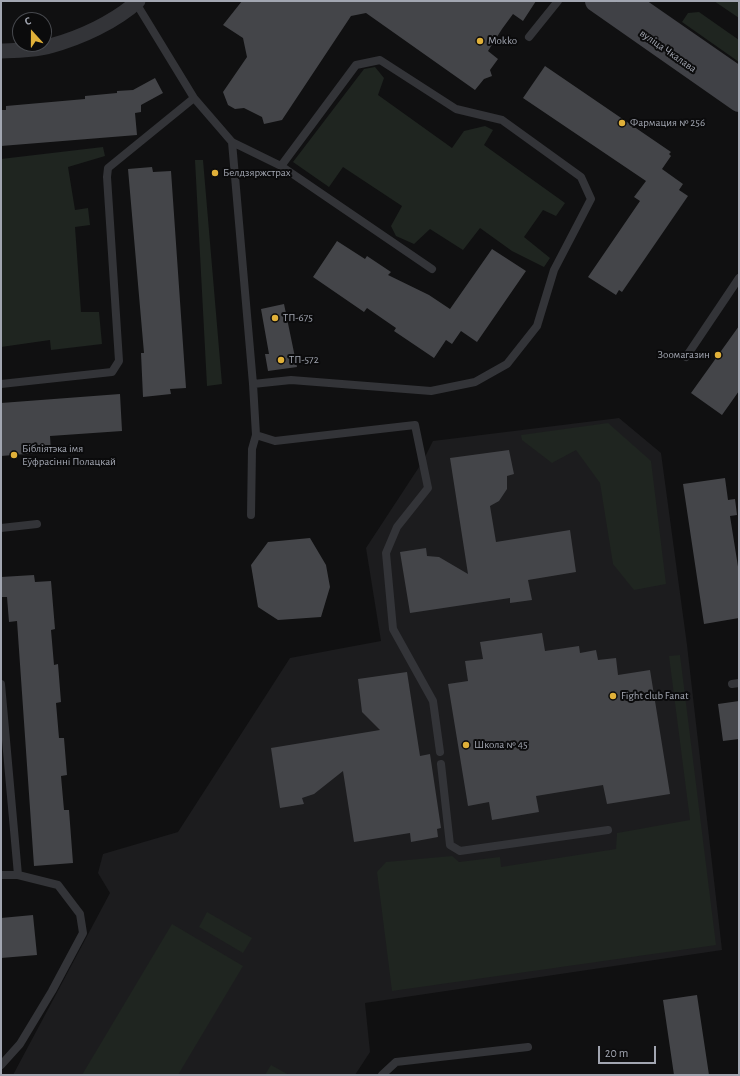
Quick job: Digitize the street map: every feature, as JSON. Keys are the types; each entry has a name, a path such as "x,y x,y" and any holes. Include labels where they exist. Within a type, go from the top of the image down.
{"main road":[{"name":"вуліца Чкалава","path":"596,1 625,5 739,78"},
{"name":"вуліца Чкалава","path":"625,5 739,101"}],"street":[{"path":"1,51 49,47 76,38 108,21 137,2"}],"lane":[{"path":"529,37 558,1"},
{"path":"137,2 194,98 232,142 281,166 432,269"},
{"path":"253,384 291,380 431,391 475,382 507,364 537,326 554,270 591,199 581,177 502,120 456,109 380,60 356,65 281,166"},
{"path":"1,384 112,372 119,361 107,177 108,168 194,98"},
{"path":"232,142 256,435 252,449 252,515"},
{"path":"686,357 739,278"},
{"path":"256,435 275,440 415,425 428,488 397,527 386,554 393,629 433,701 440,752"},
{"path":"1,528 37,524"},
{"path":"1,684 18,874"},
{"path":"441,764 450,845 460,851 608,830"},
{"path":"1,875 18,874 58,885 80,914 83,933 52,991 20,1044 1,1065"},
{"path":"382,1075 396,1062 528,1046"}],"shaded area":[{"path":"714,1 739,1 739,18"},
{"path":"699,12 739,40 739,62 682,22 688,13"},
{"path":"375,67 384,78 378,95 452,148 464,131 485,126 493,130 484,145 565,203 556,216 543,210 524,237 550,258 544,267 512,251 480,228 463,250 430,229 414,244 396,236 391,226 402,206 343,167 329,187 293,162 364,69"},
{"path":"103,147 105,156 68,167 75,210 88,208 90,225 75,227 81,312 99,312 102,344 51,350 50,340 1,347 1,159"},
{"path":"195,160 203,160 222,384 207,386"},
{"name":"Школа № 45","path":"619,418 661,453 687,645 722,950 365,1003 370,1052 355,1075 13,1075 110,893 98,873 103,854 178,832 290,658 381,641 366,548 423,461 433,441"},
{"path":"608,423 651,461 666,584 634,590 613,564 600,483 576,450 552,463 522,440 521,435"},
{"path":"680,655 716,945 392,991 377,872 386,862 452,856 459,862 500,857 501,867 616,849 617,833 690,820 669,656"},
{"path":"207,912 252,938 243,953 199,927"},
{"path":"172,924 243,966 178,1075 82,1075"},
{"path":"271,1065 289,1075 265,1075"}],"building":[{"path":"242,1 536,1 523,21 513,14 502,29 488,51 498,59 490,70 492,76 484,79 475,90 366,13 351,16 282,120 264,124 262,117 244,108 235,109 228,105 223,92 247,57 243,38 223,25"},
{"path":"545,66 671,152 669,154 671,156 662,169 683,184 679,190 688,196 622,292 619,290 616,295 588,277 640,201 634,197 646,181 523,98"},
{"path":"155,78 163,93 141,105 141,112 135,113 137,135 1,146 1,110 6,110 6,106 85,99 85,96 133,90"},
{"path":"152,167 153,172 171,171 186,388 170,389 171,394 143,397 141,353 144,353 128,169"},
{"path":"337,241 365,259 367,256 391,272 388,275 429,295 450,309 492,249 526,271 477,342 461,331 452,344 446,340 434,358 394,331 396,328 367,308 364,312 313,277"},
{"path":"284,304 297,367 268,371 265,354 269,354 261,309"},
{"path":"739,326 739,391 722,415 691,393"},
{"path":"120,394 122,431 50,436 51,452 1,456 1,403"},
{"path":"509,450 514,474 507,476 507,489 499,501 490,506 496,542 570,530 576,572 528,580 532,600 510,603 510,598 410,613 400,552 426,548 427,556 439,557 468,574 450,458"},
{"path":"725,478 728,500 735,499 737,515 730,516 739,573 739,618 704,624 683,484"},
{"path":"310,538 326,565 330,587 321,617 278,620 258,607 251,565 268,542"},
{"path":"34,575 35,582 51,581 55,629 51,630 54,665 58,664 61,702 56,703 59,738 64,738 67,775 61,776 64,810 69,810 73,863 34,866 17,621 9,622 7,597 1,597 1,577"},
{"path":"542,633 545,651 579,646 580,653 596,650 598,660 616,658 618,675 650,670 670,794 607,804 603,785 536,796 539,812 492,820 489,802 468,806 448,684 468,681 465,661 483,659 480,642"},
{"path":"407,672 420,756 430,754 441,828 437,829 438,837 411,842 410,833 354,842 343,771 314,794 302,798 304,804 280,808 271,748 380,730 362,712 358,679"},
{"path":"739,701 739,739 723,741 718,704"},
{"path":"33,915 37,955 1,958 1,918"},
{"path":"697,995 709,1075 674,1075 663,1000"}],"place":[{"name":"Mokko","path":"480,41"},
{"name":"Фармация № 256","path":"622,123"},
{"name":"Белдзяржстрах","path":"215,173"},
{"name":"ТП-675","path":"275,318"},
{"name":"Зоомагазин","path":"718,355"},
{"name":"ТП-572","path":"281,360"},
{"name":"Бібліятэка імя Еўфрасінні Полацкай","path":"14,455"},
{"name":"Fight club Fanat","path":"613,696"},
{"name":"Школа № 45","path":"466,745"}]}
